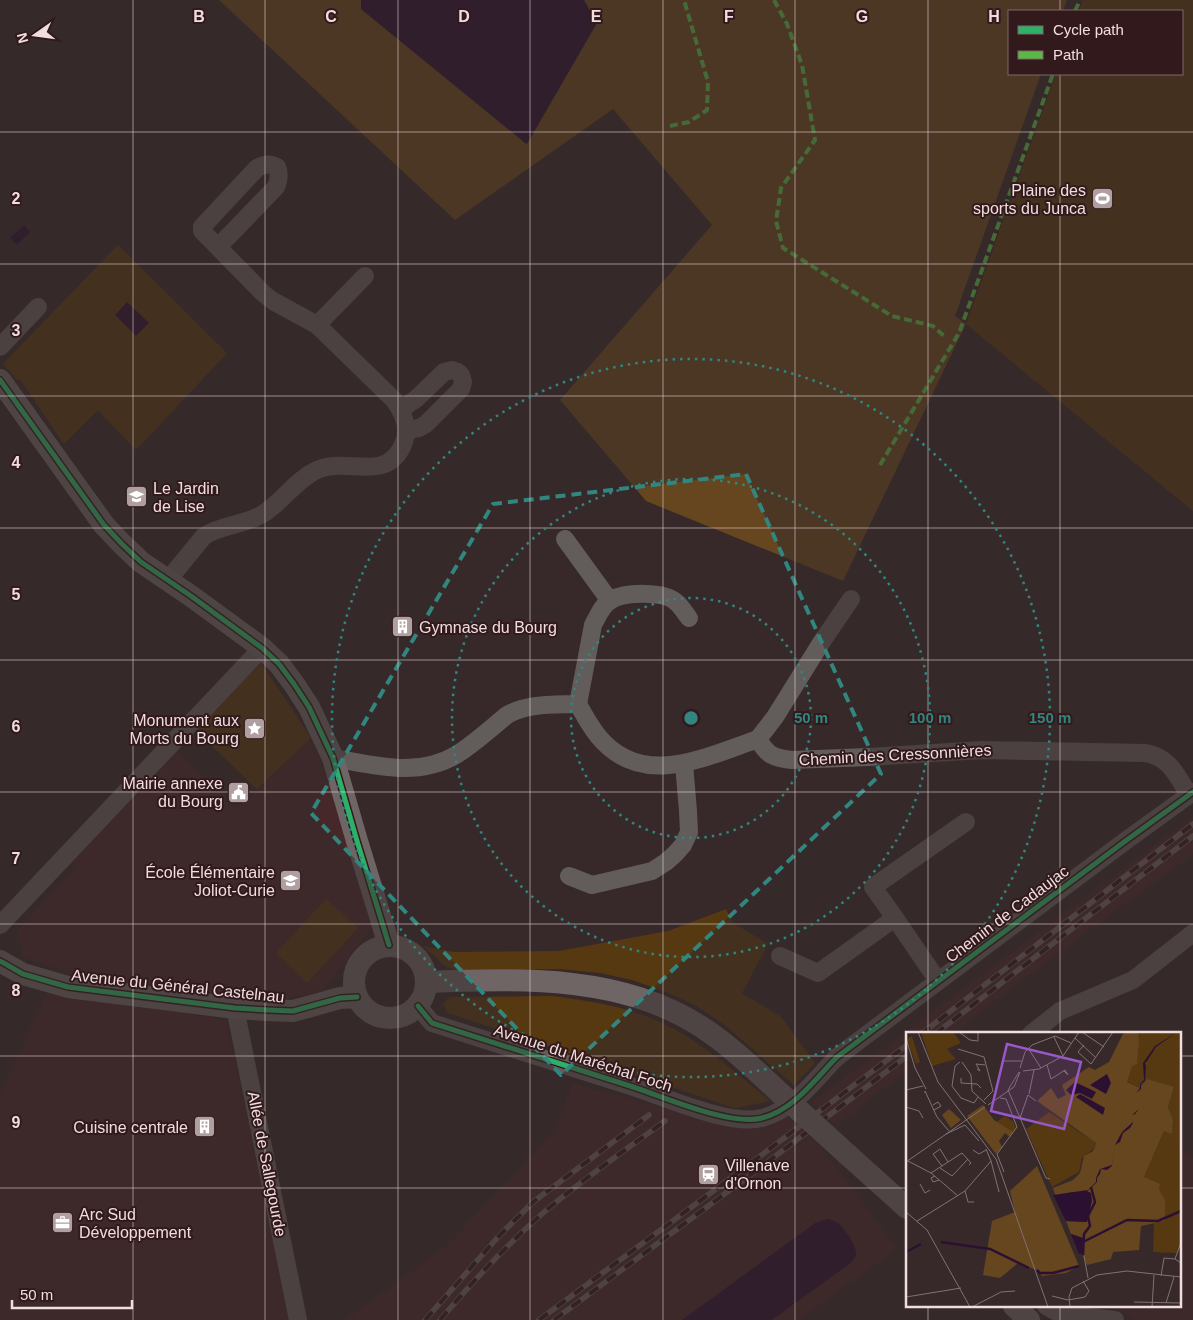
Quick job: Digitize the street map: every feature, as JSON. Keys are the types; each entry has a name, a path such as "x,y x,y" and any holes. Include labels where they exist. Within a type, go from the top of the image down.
{"main road":[{"path":"0,380 104,525 122,544 141,562 262,648 294,684 309,707 333,758 389,946"},
{"path":"400,947 411,952 420,960 427,982 425,995 418,1006 409,1014 398,1018 385,1018 373,1014 356,997 354,973 359,962 377,948 400,947"},
{"name":"Avenue du Général Castelnau","path":"0,961 23,974 68,987 235,1008 294,1011 340,998 356,997"},
{"path":"427,982 507,981 583,985 606,988 641,998 679,1014 698,1024 738,1054 906,1207"},
{"path":"1016,1308 1029,1320"}],"street":[{"path":"168,580 204,536 210,532 260,516 274,507 304,478 325,467 369,468 391,461 404,444 406,438 401,409 394,400 317,325 264,294 202,231 202,227 257,168 264,164 272,164 277,167 279,180 276,187 218,247"},
{"path":"317,325 365,276"},
{"path":"0,346 38,306"},
{"path":"401,409 416,399 444,372 452,370 461,375 463,382 461,389 426,424 419,428 406,430"},
{"path":"565,539 610,600"},
{"path":"689,618 676,602 668,597 634,594 610,600 593,625 578,704 599,738 619,754 638,764 651,766 684,764 758,739 775,717 851,599"},
{"path":"0,925 262,648"},
{"path":"333,758 403,769 425,767 454,756 514,711 535,706 578,704"},
{"name":"Chemin des Cressonnières","path":"758,739 769,754 781,759 792,760 982,750 1153,755 1170,765 1191,794"},
{"path":"568,876 592,885 652,871 675,854 683,845 689,832 684,764"},
{"name":"Chemin de Cadaujac","path":"749,1120 769,1116 789,1105 836,1057 1191,794"},
{"path":"938,981 873,887 966,822"},
{"path":"780,956 818,973 895,918"},
{"path":"1034,1032 1060,1011 1133,980 1193,933"},
{"name":"Avenue du Maréchal Foch","path":"418,1006 432,1023 629,1085 691,1107 736,1119 749,1120"},
{"name":"Allée de Sallegourde","path":"235,1008 298,1320"},
{"path":"1050,1308 1060,1314 1115,1320"}],"highlighted area":[{"path":"746,474 881,774 561,1075 311,813 493,504"}],"shaded area":[{"path":"219,0 361,0 361,9 526,144 596,23 584,0 1067,0 1063,10 1008,10 1008,75 1041,75 955,316 966,324 843,581 646,501 560,400 712,225 613,109 455,220"},
{"path":"361,0 584,0 597,23 527,144 361,9"},
{"name":"Plaine des sports du Junca","path":"1083,0 1193,0 1193,511 966,324 1056,75 1183,75 1183,10 1079,10"},
{"path":"24,225 30,232 17,245 10,238"},
{"path":"118,245 227,353 136,450 98,410 64,444 20,379 18,381 3,364"},
{"path":"127,302 149,323 136,336 115,315"},
{"path":"261,663 311,738 257,789 195,730"},
{"name":"École Élémentaire Joliot-Curie","path":"311,738 328,779 375,923 322,991 280,1000 103,980 68,972 23,957 17,931 77,866 72,861 177,750 235,810"},
{"path":"1193,817 1193,854 1010,989 956,1032 906,1032 906,1071 837,1125 811,1103"},
{"path":"326,899 358,928 307,983 276,953"},
{"path":"726,909 733,923 768,944 742,993 781,1017 815,1063 794,1085 725,1025 693,1004 666,992 632,980 600,973 560,969 456,970 445,966 423,946 453,952 559,951 668,931"},
{"path":"47,993 226,1020 291,1320 0,1320 0,1094"},
{"path":"552,996 614,1006 658,1021 710,1053 770,1101 735,1108 448,1013 443,1004 450,997"},
{"path":"573,1083 726,1126 755,1128 772,1126 787,1116 821,1147 897,1249 798,1320 346,1320 447,1245 553,1133"},
{"path":"1180,1145 1193,1158 1193,1320 1133,1320 1125,1313 1113,1308 1180,1308"},
{"path":"827,1219 838,1223 847,1233 855,1247 855,1257 848,1265 772,1320 682,1320 815,1223"}],"railway":[{"path":"924,1032 1193,824"},
{"path":"938,1032 1193,836"},
{"path":"539,1320 906,1046"},
{"path":"554,1320 906,1057"},
{"path":"425,1320 498,1237 533,1202 649,1115"},
{"path":"440,1320 464,1292 543,1213 588,1177 665,1121"}],"marked path":[{"path":"670,126 689,122 707,110 708,82 684,0"},
{"path":"774,0 787,24 802,65 815,140 781,188 776,221 783,248 892,316 933,326 945,337"},
{"path":"1075,10 1080,0"},
{"path":"880,465 959,333 1053,75"}],"cycle path":[{"path":"0,380 104,525 122,544 141,562 262,648 279,664 294,684 309,707 333,758 389,945"},
{"path":"418,1006 432,1023 627,1085 695,1109 732,1118 748,1120 762,1118 774,1114 794,1101 837,1057 1193,792"},
{"path":"0,961 23,974 68,987 235,1008 293,1011 340,998 357,997"}],"place":[{"name":"Plaine des sports du Junca","path":"1102,199"},
{"name":"Le Jardin de Lise","path":"137,497"},
{"name":"Gymnase du Bourg","path":"403,627"},
{"name":"Monument aux Morts du Bourg","path":"255,729"},
{"name":"Mairie annexe du Bourg","path":"239,792"},
{"name":"École Élémentaire Joliot-Curie","path":"291,881"},
{"name":"Cuisine centrale","path":"204,1127"},
{"name":"Villenave d'Ornon","path":"709,1174"},
{"name":"Arc Sud Développement","path":"63,1223"}]}
